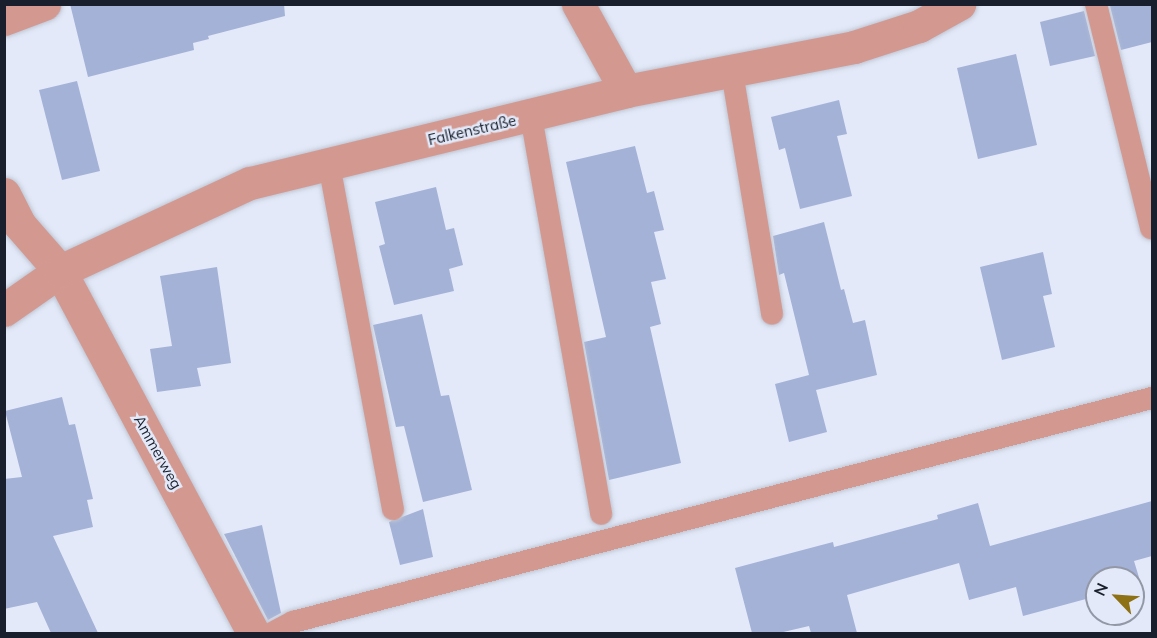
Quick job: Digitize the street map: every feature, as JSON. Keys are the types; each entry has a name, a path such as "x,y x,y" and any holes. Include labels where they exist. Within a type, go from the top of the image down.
{"street":[{"path":"4,19 44,4"},
{"path":"578,4 626,91"},
{"name":"Falkenstraße","path":"4,310 60,271 250,183 626,91 854,47 919,26 959,4"},
{"name":"Ammerweg","path":"4,194 19,224 60,271 254,633"}],"lane":[{"path":"1096,4 1151,228"},
{"path":"732,72 772,314"},
{"path":"531,116 601,514"},
{"path":"329,164 393,509"},
{"path":"270,633 305,619 1152,398"}],"building":[{"path":"70,4 284,4 285,16 208,36 209,39 193,43 194,50 88,77"},
{"path":"1152,4 1152,42 1121,50 1110,6"},
{"path":"1084,11 1095,56 1050,66 1040,22"},
{"path":"1016,54 1037,145 978,159 957,68"},
{"path":"77,81 100,171 62,180 39,90"},
{"path":"839,100 847,134 837,136 852,196 800,209 785,148 779,150 771,117"},
{"path":"635,146 647,193 654,191 664,230 654,232 666,279 651,282 661,324 650,327 681,463 609,480 584,342 606,337 566,162"},
{"path":"436,187 446,230 454,228 463,265 449,269 454,291 394,305 379,246 385,244 375,202"},
{"path":"824,222 841,290 844,289 853,323 865,320 877,375 816,390 827,432 789,442 775,384 809,375 784,273 779,275 773,236"},
{"path":"1043,252 1052,294 1043,296 1055,347 1002,360 980,267"},
{"path":"217,267 231,363 197,368 201,386 157,392 150,349 172,346 160,276"},
{"path":"422,314 441,396 449,395 472,490 423,502 404,426 396,427 373,325"},
{"path":"62,397 69,425 75,424 93,499 87,500 93,527 53,536 98,633 51,633 37,602 4,609 4,479 22,477 5,411"},
{"path":"1152,501 1152,556 1134,561 1136,566 1085,566 1085,599 1023,616 1016,587 969,600 959,563 847,595 857,633 811,633 809,626 779,633 752,633 735,568 833,542 834,547 938,519 937,515 978,503 990,546"},
{"path":"423,509 433,557 400,565 389,522"},
{"path":"262,525 281,613 268,620 224,534"}]}
